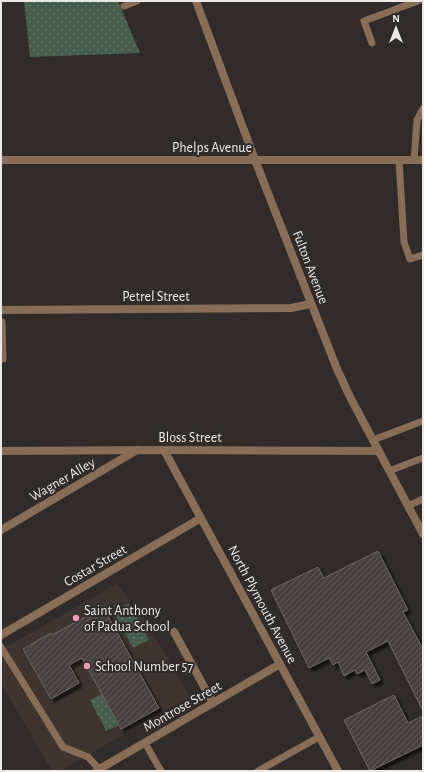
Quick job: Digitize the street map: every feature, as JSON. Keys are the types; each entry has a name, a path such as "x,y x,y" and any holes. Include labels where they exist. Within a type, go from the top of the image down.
{"street":[{"name":"Fulton Avenue","path":"196,1 255,160 311,304 350,397 423,534"},
{"name":"Phelps Avenue","path":"1,160 419,160"},
{"name":"Petrel Street","path":"1,310 291,308 311,304"},
{"name":"Bloss Street","path":"1,450 379,451"},
{"name":"Wagner Alley","path":"1,530 137,450"},
{"name":"North Plymouth Avenue","path":"164,450 338,771"},
{"name":"Costar Street","path":"1,635 202,518"},
{"path":"174,632 213,703"},
{"name":"Montrose Street","path":"98,770 280,664"}],"lane":[{"path":"124,6 137,1"},
{"path":"372,43 364,21 418,1"},
{"path":"419,160 417,120 423,109"},
{"path":"399,160 404,242 410,259 423,255"},
{"path":"1,359 3,359 2,322"},
{"path":"373,440 423,421"},
{"path":"389,470 423,458"},
{"path":"408,506 423,499"},
{"path":"1,647 63,747 88,757 98,770"},
{"path":"258,771 319,737"},
{"path":"145,743 160,769 152,771"}],"shaded area":[{"name":"School Number 57","path":"118,583 136,614 141,612 190,697 60,771 52,771 1,683 1,650"}],"green space":[{"path":"24,1 118,1 140,53 30,57"},
{"path":"129,603 149,640 133,648 113,612"},
{"path":"102,694 119,725 106,731 90,700"}],"building":[{"path":"378,551 408,610 403,612 423,649 423,711 388,641 366,652 380,680 372,684 365,670 357,674 355,670 344,676 338,662 333,665 329,658 309,668 271,590 318,567 324,578"},
{"path":"103,607 159,708 121,729 82,658 69,665 79,683 51,699 23,649"},
{"path":"394,695 408,723 423,716 423,745 370,771 344,720"}],"place":[{"name":"Saint Anthony of Padua School","path":"76,618"},
{"name":"School Number 57","path":"87,666"}]}
